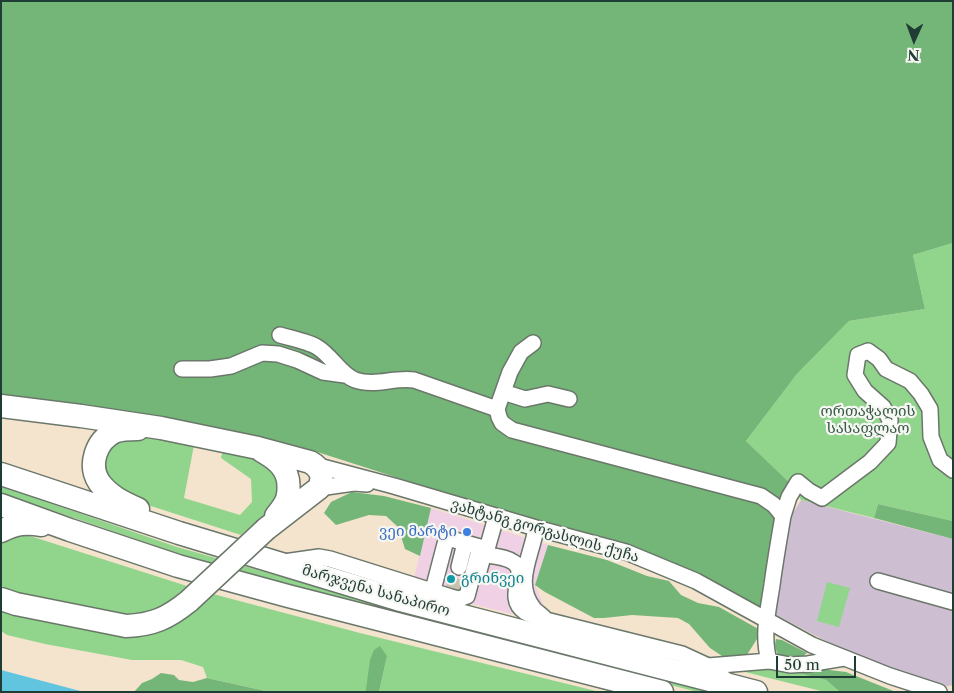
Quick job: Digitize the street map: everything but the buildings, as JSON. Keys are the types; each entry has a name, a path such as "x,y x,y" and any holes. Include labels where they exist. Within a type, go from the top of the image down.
{"highway":[{"path":"1,406 161,428 258,448 310,463 319,469 321,475 321,482 301,486 266,529 189,601 163,619 141,625 126,626 16,604 1,599"},
{"path":"161,428 115,432 104,440 98,449 94,458 94,470 99,482 109,493 158,519 179,533"},
{"path":"258,448 281,464 301,486"},
{"path":"301,486 289,471 298,462 310,463"},
{"name":"მარჯვენა სანაპირო","path":"1,474 179,533 397,599 756,692"},
{"name":"მარჯვენა სანაპირო","path":"1,505 188,569 662,692"},
{"path":"1,531 12,525 30,523 70,530"},
{"path":"1,592 36,608"}],"street":[{"path":"280,335 316,346 333,360 345,375"},
{"path":"533,343 521,352 510,372 497,408 502,423 512,430 761,496 774,505 783,516"},
{"path":"769,661 765,637 766,619 783,516 789,497 798,482 822,498 870,462 888,443 890,420 883,407 865,391 855,375 858,355 868,352 879,359 886,369 910,381 921,394 930,409 931,437 940,460 953,470"},
{"path":"182,369 210,369 231,366 262,353 278,354 323,372 345,375 365,383 414,380 497,408"},
{"path":"503,392 525,399 548,394 569,399"},
{"path":"310,463 394,486"},
{"path":"301,486 354,483 394,486"},
{"name":"ვახტანგ გორგასლის ქუჩა","path":"394,486 496,517 626,552 696,581 812,645 890,676 939,692"},
{"path":"459,567 477,546 496,517"},
{"path":"536,528 524,574 524,586 535,610 546,620"},
{"path":"428,590 434,586 447,540 451,539 527,560"},
{"path":"454,596 467,596 477,546"},
{"path":"277,563 318,557 330,559 428,590 468,600 472,597 483,557 486,555 495,556 513,561 518,566 520,572 516,602 526,612 546,620 682,654 708,666 734,686"},
{"path":"878,581 953,602"},
{"path":"708,666 769,661 790,665 808,664 844,658"}],"shaded area":[{"path":"801,500 953,539 953,685 944,687 897,673 833,645 773,613 788,521"},
{"path":"431,508 548,545 535,585 547,613 545,622 444,597 412,587"}],"green space":[{"path":"1,1 953,1 953,243 913,255 925,309 849,321 797,374 746,441 790,483 774,527 760,609 633,548 420,485 308,449 197,424 1,402"},
{"name":"ორთაჭალის სასაფლაო","path":"953,243 953,521 878,504 874,518 801,500 790,483 746,441 797,374 849,321 925,309 913,255"},
{"path":"131,434 194,445 184,498 240,515 252,502 251,479 221,458 223,450 254,458 268,465 278,476 281,488 260,527 252,525 241,535 126,498 118,494 96,459 99,451"},
{"path":"1,486 177,547 444,623 720,692 698,692 445,628 177,553 1,493"},
{"path":"352,492 384,496 431,508 420,556 405,549 398,527 386,516 369,515 336,525 324,513 331,502"},
{"path":"878,504 953,521 953,539 874,518"},
{"path":"27,535 187,586 162,608 136,617 33,598 8,590 1,585 1,537"},
{"path":"548,545 607,560 647,576 669,581 681,595 698,603 719,607 762,631 743,661 722,656 710,648 689,624 678,618 632,615 594,618 535,585"},
{"path":"827,582 850,588 839,627 817,621"},
{"path":"213,594 360,633 600,692 379,692 387,656 365,692 270,692 207,678 203,667 181,660 132,660 45,644 7,635 1,631 1,606 168,626 187,617"},
{"path":"776,639 782,640 807,653 801,658 781,658 776,649"},
{"path":"380,646 387,656 379,692 365,692 370,660 374,650"},
{"path":"743,661 826,680 840,692 825,692 733,669"},
{"path":"821,669 846,672 896,692 840,692 826,680 791,671"},
{"path":"161,673 174,675 179,680 193,682 207,678 270,692 134,692 142,683"}],"water":[{"path":"1,670 84,692 1,692"}],"tunnel":[{"path":"452,593 459,567"}],"place":[{"name":"ვეი მარტი","path":"467,532"},
{"name":"გრინვეი","path":"451,579"}]}
